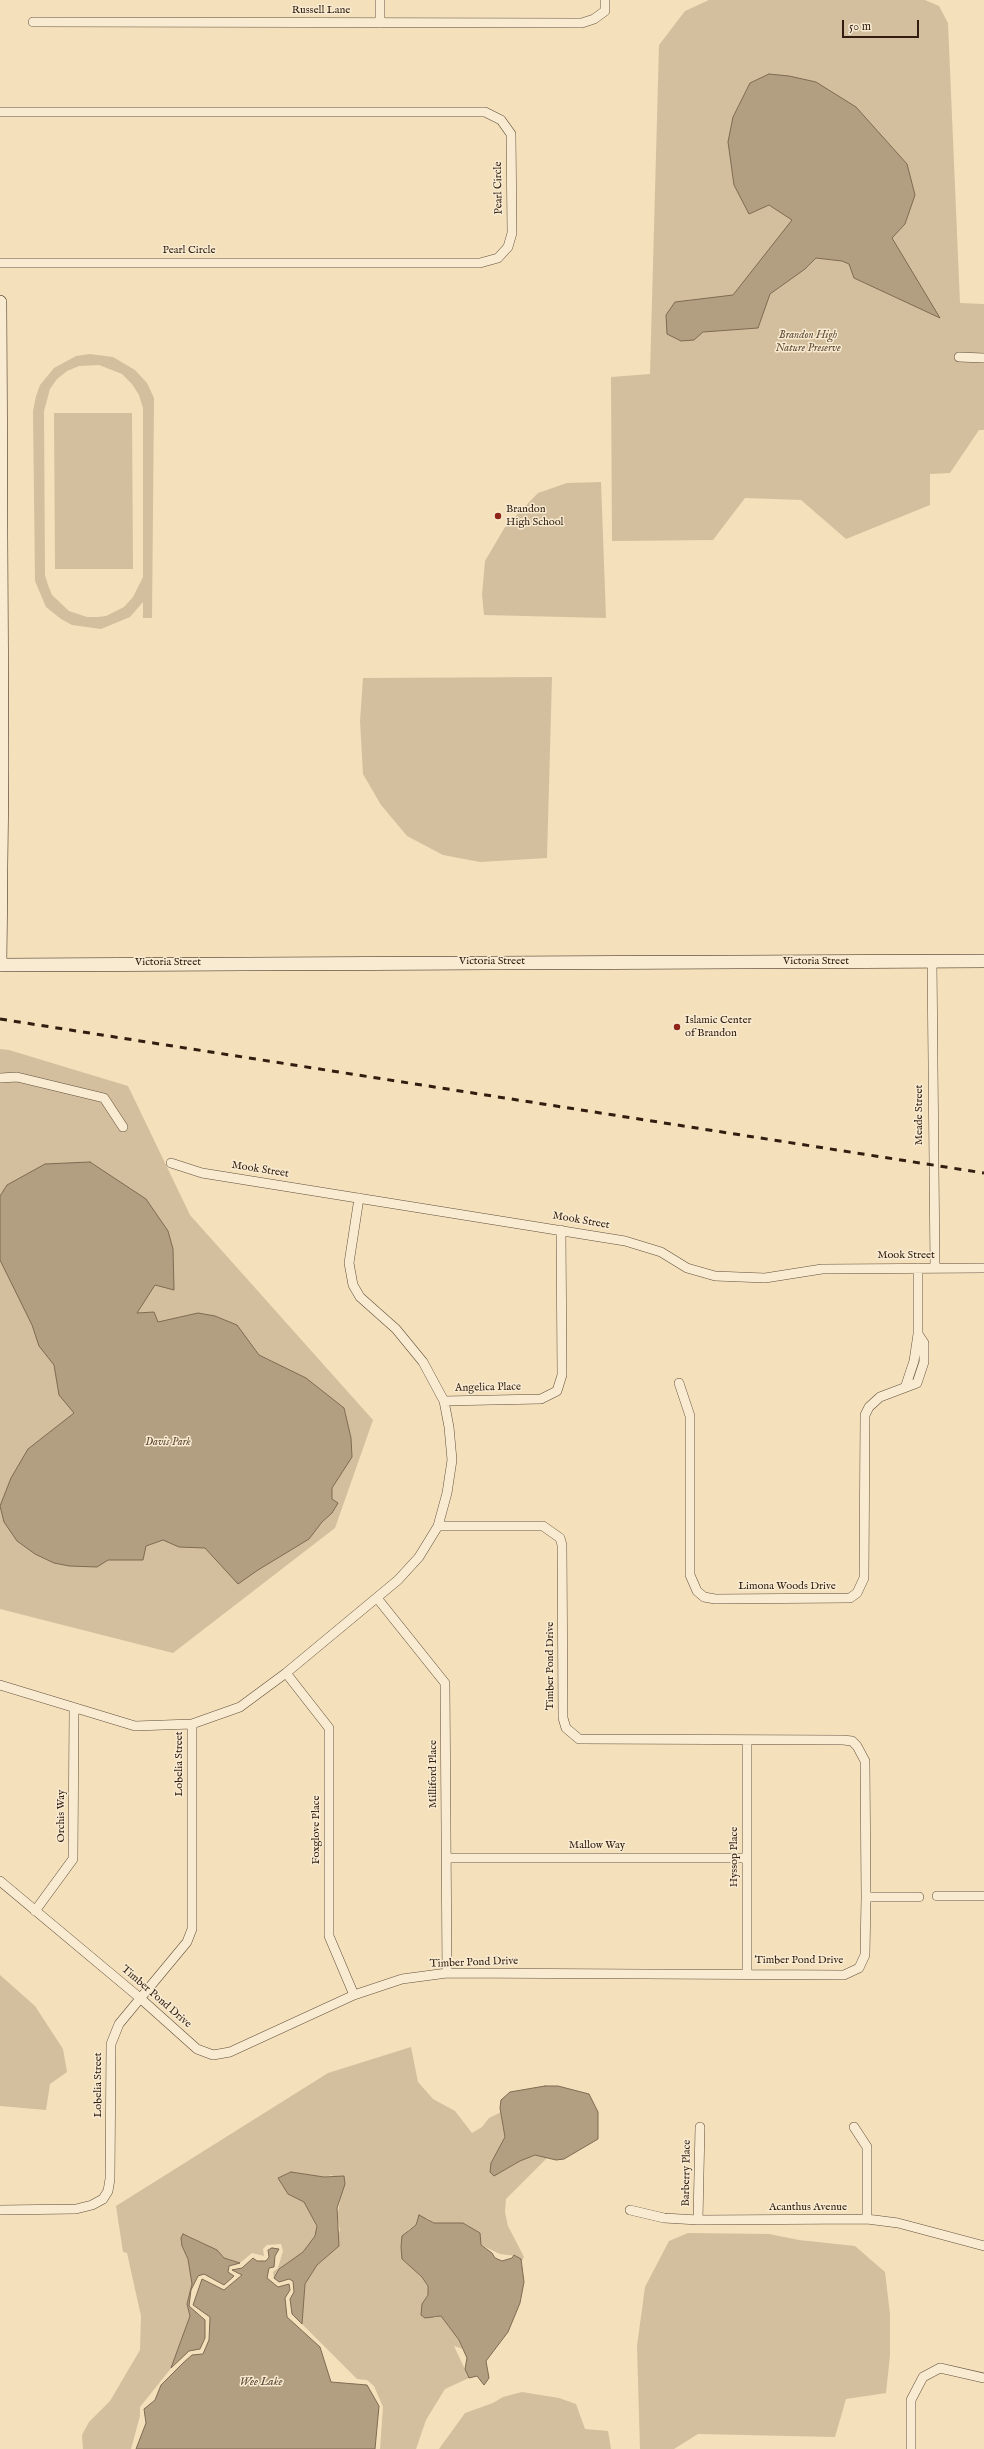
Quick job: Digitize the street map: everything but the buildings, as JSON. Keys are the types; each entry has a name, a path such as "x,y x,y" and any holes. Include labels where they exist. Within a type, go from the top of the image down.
{"street":[{"path":"380,0 380,23"},
{"name":"Russell Lane","path":"33,22 582,23 594,19 605,11 605,0"},
{"name":"Pearl Circle","path":"0,112 485,112 501,120 511,134 512,233 508,247 498,258 480,263 0,263"},
{"path":"0,302 2,805 0,965"},
{"path":"959,357 984,358"},
{"name":"Meade Street","path":"932,961 935,1268"},
{"name":"Victoria Street","path":"0,965 984,961"},
{"path":"0,1078 17,1077 104,1098 123,1127"},
{"name":"Mook Street","path":"171,1163 202,1173 561,1230 645,1246 661,1252 687,1268 715,1276 765,1278 822,1269 984,1268"},
{"name":"Angelica Place","path":"359,1198 350,1263 353,1285 360,1297 396,1329 412,1346 435,1380 444,1401 541,1399 557,1391 562,1375 561,1230"},
{"name":"Limona Woods Drive","path":"679,1383 690,1416 690,1575 696,1591 704,1597 715,1599 850,1598 858,1593 864,1578 865,1415 874,1401 906,1385 917,1383 919,1361 924,1343 918,1334 918,1268"},
{"path":"0,1685 74,1709 135,1726 192,1724 240,1707 286,1673 377,1598 398,1580 419,1557 438,1526 447,1493 452,1460 449,1427 444,1401"},
{"name":"Timber Pond Drive","path":"0,1881 140,1998 197,2049 213,2055 230,2052 354,1995 402,1979 447,1973 748,1973 844,1975 852,1973 863,1962 865,1955 865,1761 860,1749 852,1742 843,1740 588,1740 571,1735 566,1728 563,1718 562,1546 560,1538 543,1526 438,1526"},
{"name":"Milliford Place","path":"377,1598 445,1683 447,1973"},
{"name":"Foxglove Place","path":"286,1673 329,1728 329,1936 354,1995"},
{"name":"Orchis Way","path":"35,1911 73,1859 74,1709"},
{"name":"Lobelia Street","path":"0,2210 76,2209 92,2205 103,2199 110,2179 111,2044 119,2024 186,1942 192,1929 192,1724"},
{"name":"Hyssop Place","path":"748,1741 748,1973"},
{"name":"Mallow Way","path":"447,1858 748,1858"},
{"path":"937,1896 984,1896"},
{"path":"866,1897 919,1897"},
{"name":"Barberry Place","path":"698,2220 700,2127"},
{"path":"854,2127 867,2147 867,2219"},
{"name":"Acanthus Avenue","path":"630,2210 664,2218 698,2220 867,2219 898,2223 983,2243"},
{"path":"911,2449 911,2400 923,2377 940,2368 984,2378"}],"green space":[{"name":"Brandon High Nature Preserve","path":"709,0 925,0 939,6 948,23 960,303 984,304 984,430 979,430 950,473 930,474 930,505 846,539 801,500 745,498 713,540 612,541 611,377 650,374 659,45 685,11"},
{"path":"90,354 113,357 135,370 147,383 154,398 152,618 143,618 143,602 130,617 101,629 72,625 61,619 46,607 35,581 33,411 40,385 54,368 76,356","holes":["99,365 122,374 132,384 139,395 143,408 143,577 133,597 124,607 106,616 87,617 69,611 52,595 45,575 44,411 50,389 57,379 67,371 79,366"]},
{"path":"54,413 132,413 133,569 55,569"},
{"path":"601,482 606,618 484,615 482,595 485,561 505,527 538,493 567,483"},
{"path":"552,677 547,858 480,862 443,855 407,836 381,805 363,774 360,721 363,678"},
{"name":"Davis Park","path":"0,1049 9,1050 128,1086 190,1215 373,1420 335,1528 173,1653 0,1609"},
{"path":"0,1975 35,2006 63,2049 67,2072 50,2084 46,2110 0,2106"},
{"path":"411,2047 418,2082 433,2099 455,2111 472,2133 482,2127 489,2118 501,2112 505,2137 491,2163 503,2171 520,2161 535,2155 548,2157 506,2199 505,2212 508,2226 524,2257 521,2263 517,2256 500,2254 481,2245 480,2233 463,2223 434,2223 427,2218 417,2220 416,2225 408,2230 402,2259 422,2277 428,2286 428,2295 425,2299 435,2318 441,2316 459,2340 463,2349 454,2346 469,2378 445,2389 426,2420 416,2449 380,2449 383,2407 374,2386 367,2380 357,2379 302,2324 305,2284 317,2265 332,2252 340,2230 337,2217 341,2196 332,2175 324,2177 291,2172 278,2178 288,2194 304,2201 312,2216 317,2227 315,2236 310,2244 303,2252 279,2269 274,2278 273,2272 278,2268 283,2251 281,2244 267,2245 263,2249 264,2256 252,2253 240,2263 224,2258 216,2250 189,2236 182,2246 188,2259 192,2277 192,2284 187,2304 190,2316 172,2367 140,2407 140,2416 131,2449 83,2449 82,2435 89,2422 110,2401 140,2350 141,2316 127,2253 123,2252 116,2206 328,2073"},
{"path":"688,2233 769,2234 799,2240 855,2246 885,2272 890,2314 890,2355 886,2393 846,2399 835,2437 698,2434 674,2449 640,2449 637,2346 645,2287 669,2241"},
{"path":"522,2392 559,2398 576,2404 585,2429 608,2431 611,2449 439,2449 465,2413 493,2403 503,2397"}],"water":[{"path":"769,74 789,76 816,82 856,107 907,164 915,195 905,224 892,238 940,318 854,278 849,264 842,261 816,258 805,269 770,294 758,328 703,332 694,340 681,341 667,334 666,315 675,302 733,295 792,220 769,205 749,214 734,185 728,142 733,117 750,83"},
{"name":"Davis Park","path":"90,1162 146,1199 168,1231 173,1249 174,1290 155,1285 137,1313 154,1312 158,1322 198,1313 215,1316 237,1325 259,1355 306,1378 344,1408 351,1438 352,1457 332,1488 332,1499 338,1503 332,1513 322,1522 309,1539 238,1584 205,1548 179,1547 163,1540 146,1546 143,1560 108,1560 97,1567 69,1566 54,1563 35,1554 17,1541 4,1522 0,1506 11,1478 28,1449 74,1413 59,1395 54,1365 39,1346 32,1325 0,1260 0,1196 7,1185 45,1164"},
{"path":"545,2086 558,2086 589,2094 598,2112 598,2139 564,2159 556,2160 535,2155 520,2161 494,2176 490,2172 491,2163 505,2137 500,2108 501,2100 510,2092"},
{"path":"291,2172 324,2177 344,2176 345,2184 337,2208 339,2246 317,2265 305,2284 302,2324 292,2314 290,2299 294,2292 293,2281 289,2279 279,2282 274,2278 279,2269 303,2252 315,2236 317,2226 304,2202 288,2194 278,2178"},
{"path":"419,2215 434,2223 463,2223 480,2233 481,2245 492,2253 495,2258 502,2261 512,2258 514,2255 521,2259 524,2282 520,2303 508,2332 486,2361 489,2378 484,2385 477,2376 469,2378 465,2369 467,2358 459,2340 441,2316 425,2318 421,2315 422,2304 428,2295 428,2286 422,2277 402,2259 401,2247 402,2236 416,2225"},
{"path":"183,2234 217,2250 224,2258 240,2263 229,2266 228,2272 234,2276 224,2285 204,2274 198,2276 191,2290 189,2306 205,2320 205,2338 200,2349 189,2351 171,2368 190,2316 187,2304 192,2284 188,2259 182,2246 181,2238"},
{"name":"Wee Lake","path":"272,2248 279,2249 275,2256 274,2267 269,2268 267,2278 278,2287 289,2284 290,2290 285,2298 287,2317 320,2347 331,2382 367,2385 379,2406 375,2449 136,2449 146,2423 144,2409 155,2400 161,2385 183,2363 192,2355 203,2354 209,2340 210,2317 193,2305 202,2279 224,2290 242,2275 232,2270 242,2268 253,2258 257,2261 266,2261 269,2257 268,2250"}],"railway":[{"path":"0,1019 984,1173"}],"place":[{"name":"Brandon High School","path":"498,516"},
{"name":"Islamic Center of Brandon","path":"677,1027"}]}
